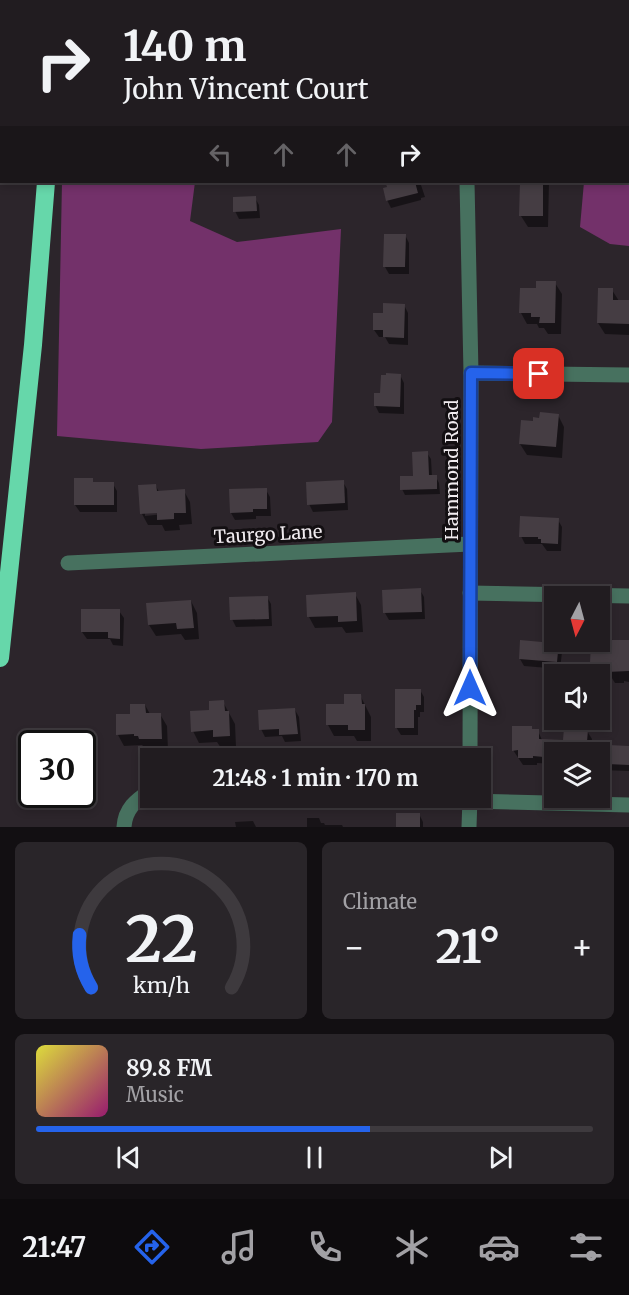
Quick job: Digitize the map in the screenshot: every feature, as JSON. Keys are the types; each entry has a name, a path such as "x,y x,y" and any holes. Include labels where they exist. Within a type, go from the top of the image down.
{"highway":[{"path":"0,658 33,345 46,183"}],"street":[{"name":"Hammond Road","path":"467,183 471,373 470,748"},
{"path":"471,373 629,375"},
{"name":"Taurgo Lane","path":"68,563 471,544"},
{"path":"470,593 629,596"},
{"path":"124,827 124,821 134,801 140,797"},
{"path":"491,800 629,805"},
{"path":"469,827 470,808"}],"shaded area":[{"path":"62,183 195,183 190,221 237,242 341,229 332,422 318,442 201,449 57,436"},
{"path":"584,183 629,183 629,246 610,244 580,227"}],"building":[{"path":"415,183 418,193 386,201 383,188 387,187 386,184"},
{"path":"520,183 543,183 543,216 519,216"},
{"path":"256,196 257,211 233,212 233,197"},
{"path":"384,234 406,234 405,267 383,267"},
{"path":"536,281 556,281 555,323 539,323 540,317 531,317 531,313 519,313 520,288 536,288"},
{"path":"598,288 613,288 613,300 629,300 629,324 597,323"},
{"path":"383,303 405,304 404,338 383,337 383,330 373,330 373,313 383,313"},
{"path":"386,373 401,374 400,407 374,406 374,393 380,393 381,375 386,375"},
{"path":"540,412 559,414 556,447 519,444 521,420 533,421 533,417 539,418"},
{"path":"428,451 429,475 437,475 437,489 400,490 400,476 413,476 412,452"},
{"path":"74,478 93,478 93,482 114,482 114,505 74,505"},
{"path":"344,480 345,503 307,505 306,482"},
{"path":"156,484 157,491 185,489 186,513 174,513 174,519 157,520 157,513 140,514 138,485"},
{"path":"267,488 267,509 230,513 229,489"},
{"path":"520,516 559,518 558,544 541,543 538,537 519,537"},
{"path":"421,588 422,612 383,613 382,590"},
{"path":"356,592 357,621 338,622 338,616 307,617 306,595"},
{"path":"268,596 269,619 230,620 229,597"},
{"path":"191,600 194,628 177,629 176,623 148,625 146,603"},
{"path":"81,609 120,609 120,639 108,638 108,632 81,632"},
{"path":"544,634 544,652 558,652 557,662 519,659 520,640 542,642"},
{"path":"610,636 612,640 629,640 629,671 610,672 610,664 590,663 591,652 610,652"},
{"path":"395,689 421,689 421,705 416,705 416,710 414,710 414,728 395,728"},
{"path":"344,694 361,694 362,704 365,704 365,730 348,730 348,725 326,725 326,704 344,704"},
{"path":"224,700 225,711 229,711 230,736 213,737 213,730 191,732 190,711 209,710 209,701"},
{"path":"130,704 145,704 146,713 161,713 162,739 139,739 134,734 116,735 116,714 130,714"},
{"path":"295,708 298,734 279,735 279,729 259,730 258,710"},
{"path":"512,726 532,726 532,729 539,729 539,739 563,740 564,730 588,730 587,742 544,742 544,757 518,758 518,750 512,751"},
{"path":"610,745 629,746 629,765 610,764"},
{"path":"396,813 420,813 420,827 396,827"}],"route":[{"path":"470,688 471,373 539,374"}]}
